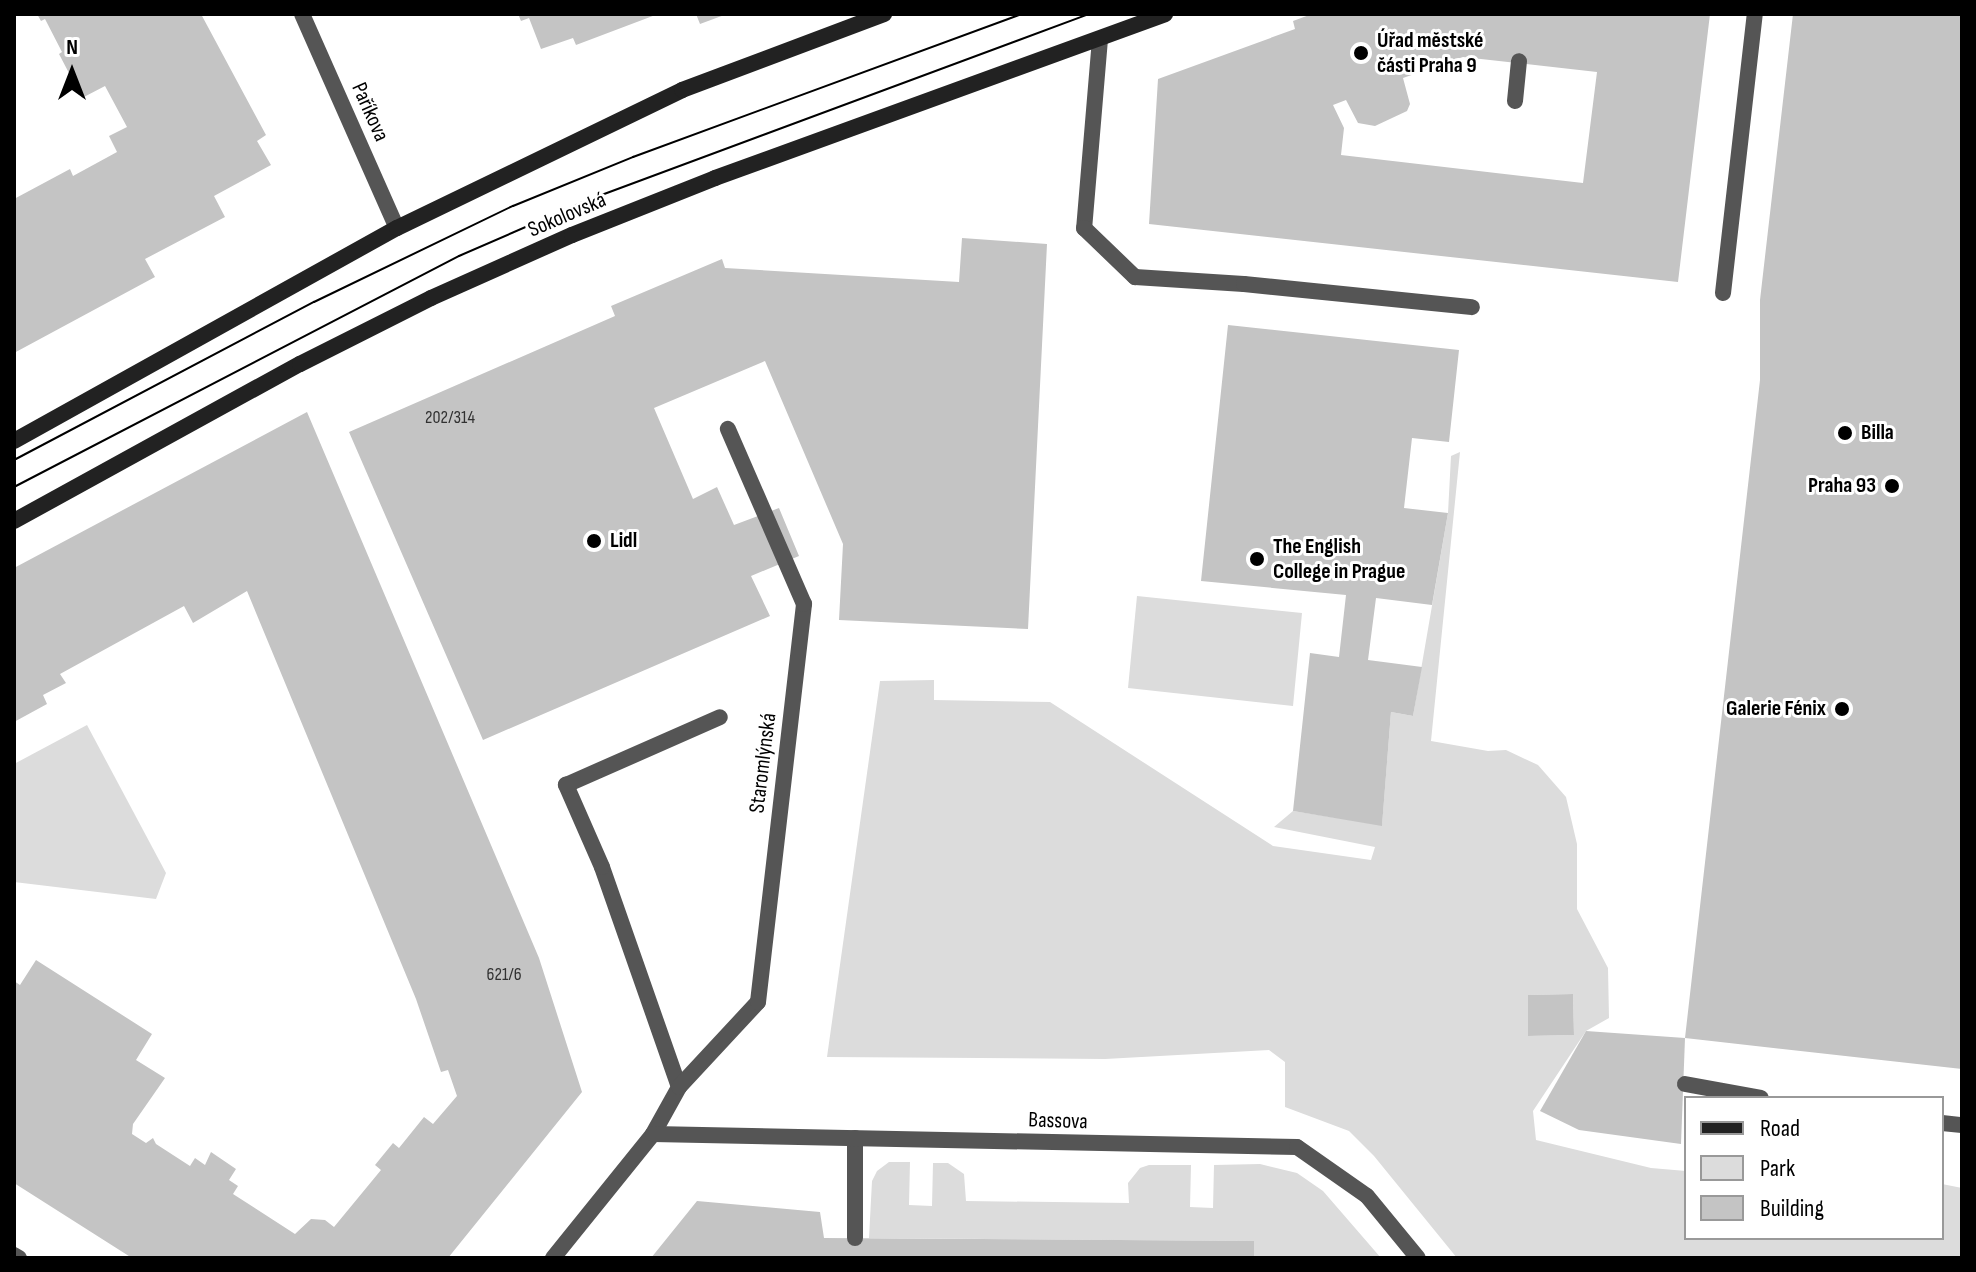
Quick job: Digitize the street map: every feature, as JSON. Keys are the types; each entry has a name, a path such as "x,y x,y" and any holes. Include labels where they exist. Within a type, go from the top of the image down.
{"main road":[{"path":"14,441 397,228 682,90 884,14"},
{"name":"Sokolovská","path":"14,521 300,364 431,298 572,235 715,178 1165,14"}],"street":[{"name":"Paříkova","path":"302,14 397,228"},
{"path":"1723,293 1755,14"},
{"path":"1100,39 1084,228 1135,277 1244,284 1472,307"},
{"path":"1515,101 1519,61"},
{"name":"Staromlýnská","path":"553,1258 653,1134 679,1087 758,1002 804,604 728,429"},
{"path":"679,1087 602,867 566,785 720,717"},
{"path":"1685,1084 1750,1096"},
{"name":"Bassova","path":"653,1134 1297,1147 1367,1196 1418,1258"},
{"path":"855,1138 855,1238"}],"green space":[{"path":"1460,452 1431,741 1488,751 1506,750 1538,765 1566,797 1577,844 1577,909 1608,968 1609,1018 1586,1031 1533,1111 1536,1140 1651,1168 1684,1171 1684,1240 1944,1240 1944,1184 1962,1188 1962,1258 1457,1258 1374,1156 1349,1131 1285,1107 1285,1062 1269,1050 1105,1059 827,1057 880,681 934,680 934,700 1050,702 1273,846 1371,860 1375,847 1274,827 1293,811 1382,825 1391,712 1413,716 1448,513 1451,456","holes":["1573,994 1574,1035 1529,1036 1528,995"]},
{"path":"1137,596 1302,613 1293,706 1128,688"},
{"path":"87,725 166,873 156,899 14,882 14,764"},
{"path":"889,1162 910,1162 909,1205 932,1206 933,1163 948,1163 964,1174 966,1201 1129,1203 1128,1183 1140,1168 1149,1165 1191,1165 1190,1207 1213,1208 1214,1165 1260,1164 1297,1173 1323,1191 1381,1258 1254,1258 1253,1241 869,1238 872,1181 877,1171"}],"building":[{"path":"37,14 201,14 266,135 257,141 271,165 214,196 225,217 145,259 155,277 14,353 14,199 70,169 73,176 117,152 109,136 127,127 105,86 82,98 45,19 41,21"},
{"path":"518,14 658,14 576,45 573,38 541,49 529,18 521,21"},
{"path":"696,14 727,14 700,24"},
{"path":"1312,14 1710,14 1678,282 1149,224 1158,79 1295,29 1293,21","holes":["1463,57 1597,72 1583,183 1341,155 1344,128 1333,105 1346,100 1358,123 1375,126 1407,111 1410,104 1403,78"]},
{"name":"Galerie Fénix","path":"1793,14 1962,14 1962,1069 1685,1038 1760,380 1760,300"},
{"path":"962,238 1047,244 1028,629 839,620 843,544 765,361 654,408 693,499 717,487 734,525 779,508 799,556 751,576 770,616 483,740 349,432 615,316 611,306 722,259 725,268 959,282"},
{"path":"1228,325 1459,350 1449,442 1412,438 1404,508 1448,513 1432,605 1376,598 1368,660 1422,667 1413,716 1391,712 1382,826 1293,811 1310,653 1339,657 1346,595 1201,581"},
{"path":"307,412 539,958 582,1092 448,1258 132,1258 14,1183 14,981 20,985 36,960 152,1034 136,1060 165,1078 133,1124 132,1134 146,1143 153,1138 156,1144 190,1166 195,1158 205,1165 211,1152 236,1169 229,1180 238,1186 233,1194 295,1234 311,1219 325,1220 334,1227 381,1170 375,1165 393,1143 399,1148 424,1117 433,1124 457,1096 448,1070 441,1072 416,999 247,591 193,623 184,606 60,674 66,683 43,695 47,704 14,722 14,568"},
{"path":"1573,994 1574,1035 1528,1036 1528,995"},
{"path":"1586,1031 1685,1038 1681,1144 1579,1130 1540,1111"},
{"path":"697,1201 820,1212 824,1238 1254,1241 1254,1258 651,1258"}],"tram line":[{"path":"14,460 314,302 513,206 633,157 1022,14"},
{"path":"14,487 459,256 588,200 1089,14"}],"place":[{"name":"Úřad městské části Praha 9","path":"1361,53"},
{"name":"Billa","path":"1845,433"},
{"name":"Praha 93","path":"1892,486"},
{"name":"Lidl","path":"594,541"},
{"name":"The English College in Prague","path":"1257,559"},
{"name":"Galerie Fénix","path":"1842,709"}]}
